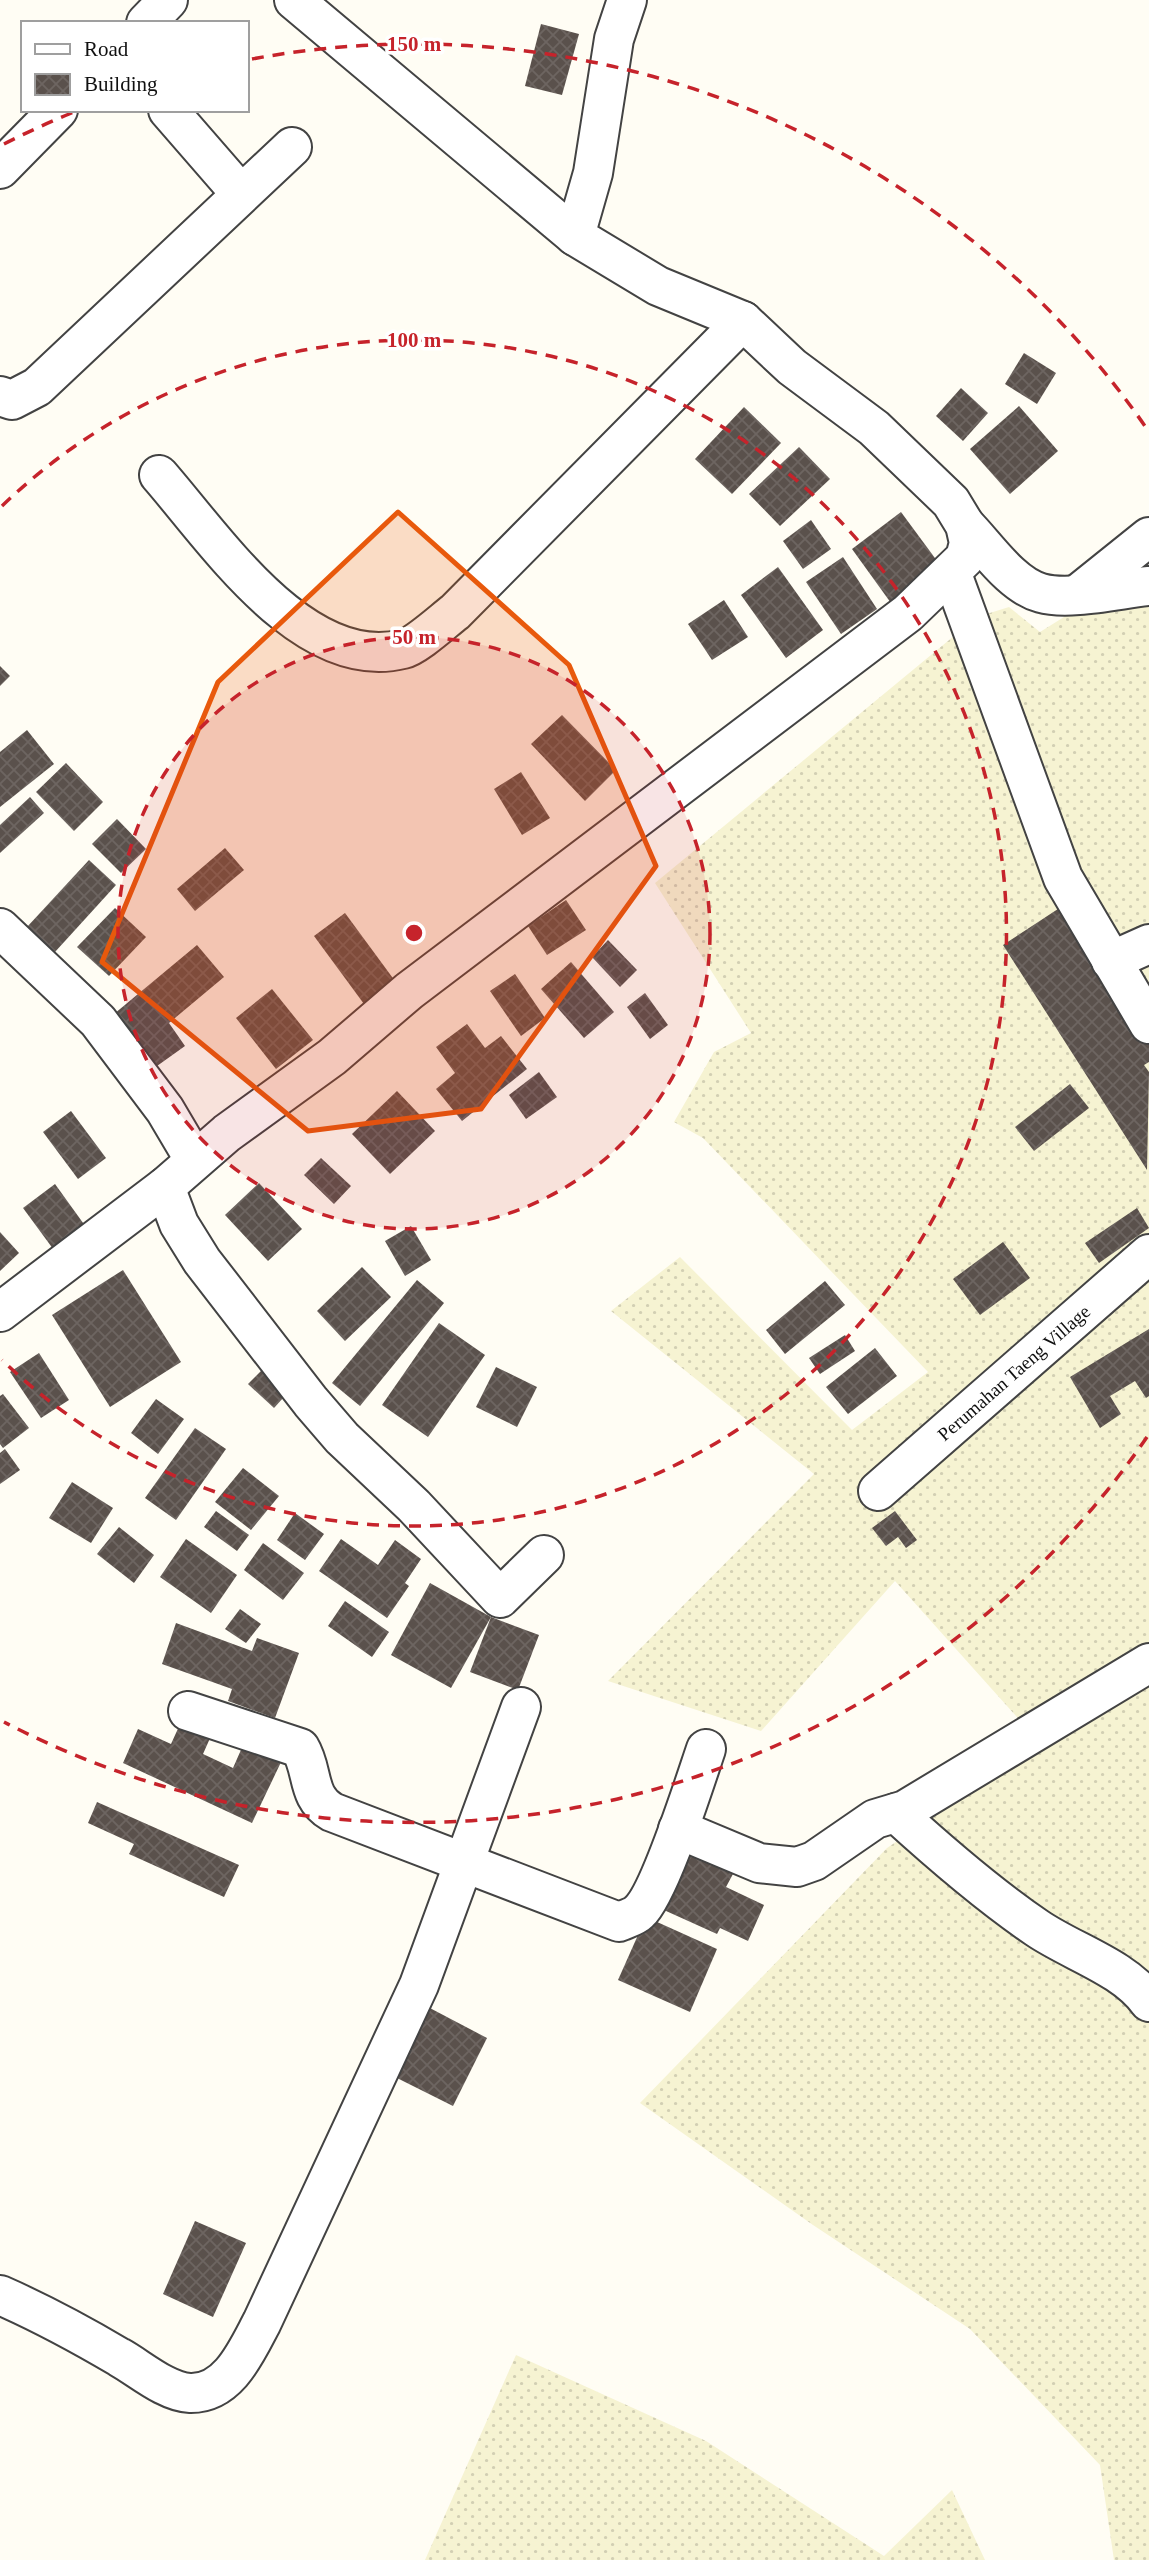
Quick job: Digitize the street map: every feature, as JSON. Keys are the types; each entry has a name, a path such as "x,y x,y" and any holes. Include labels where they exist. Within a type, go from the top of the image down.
{"street":[{"path":"147,21 168,0"},
{"path":"294,0 575,236 658,286 743,321 792,367 874,428 903,454 951,502 965,525 1029,588 1043,594 1078,594 1149,586"},
{"path":"575,236 593,173 614,39 626,0"},
{"path":"0,169 56,112"},
{"path":"170,112 241,194"},
{"path":"0,396 12,400 37,387 292,147"},
{"path":"159,475 277,610 317,636 367,652 405,649 455,612 743,321"},
{"path":"0,1312 165,1186 194,1159 332,1056 409,991 908,614 952,574 965,558 970,543 965,525"},
{"path":"1078,594 1149,537"},
{"path":"952,574 1063,878 1149,1024"},
{"path":"0,928 98,1021 165,1110 194,1159"},
{"path":"1111,961 1149,944"},
{"path":"165,1186 179,1224 202,1261 310,1402 342,1438 414,1506 500,1598 544,1555"},
{"name":"Perumahan Taeng Village","path":"878,1491 1149,1254"},
{"path":"678,1829 759,1863 797,1867 814,1861 875,1819 896,1813 1149,1663"},
{"path":"0,2295 38,2311 153,2378 190,2393 212,2387 235,2372 262,2322 419,1985 521,1707"},
{"path":"188,1711 300,1748 305,1756 315,1799 322,1806 619,1922 640,1911 678,1829 706,1749"},
{"path":"896,1813 957,1868 1036,1927 1115,1974 1149,2002"}],"highlighted area":[{"path":"398,512 569,665 656,866 481,1109 308,1131 102,962 218,682"}],"shaded area":[{"path":"1149,604 1149,2560 1114,2560 1100,2465 970,2329 813,2225 640,2103 887,1848 1041,1744 895,1581 761,1731 608,1681 814,1474 611,1311 680,1257 852,1430 928,1372 703,1138 674,1122 714,1052 751,1033 655,883 977,617 1009,607 1040,632 1072,612"},
{"path":"516,2355 706,2441 884,2556 952,2490 985,2560 425,2560"}],"building":[{"path":"541,24 579,34 562,95 525,86"},
{"path":"1024,353 1056,373 1037,404 1005,384"},
{"path":"961,388 988,413 963,441 936,416"},
{"path":"1019,406 1058,451 1010,494 970,449"},
{"path":"744,407 781,443 732,494 695,459"},
{"path":"799,447 830,479 780,526 749,494"},
{"path":"901,512 946,573 896,610 852,549"},
{"path":"811,520 831,549 803,569 783,541"},
{"path":"843,557 877,609 841,634 806,582"},
{"path":"778,567 823,630 786,658 741,595"},
{"path":"724,600 748,637 712,660 688,624"},
{"path":"0,666 10,676 0,686"},
{"path":"562,715 616,770 585,801 531,744"},
{"path":"27,730 54,764 0,807 0,752"},
{"path":"66,763 103,802 74,831 36,792"},
{"path":"521,772 550,818 522,835 494,789"},
{"path":"30,797 44,813 0,853 0,825"},
{"path":"117,819 146,849 121,873 92,844"},
{"path":"225,848 244,870 195,911 177,889"},
{"path":"89,860 116,885 55,952 27,927"},
{"path":"566,900 586,930 547,955 528,926"},
{"path":"1061,907 1149,1045 1149,1062 1144,1065 1149,1072 1147,1170 1003,945"},
{"path":"115,908 146,937 109,976 77,947"},
{"path":"345,913 395,981 364,1004 314,936"},
{"path":"608,940 637,970 620,987 592,957"},
{"path":"197,945 224,977 169,1023 185,1046 143,1076 108,1019"},
{"path":"571,962 614,1012 584,1038 541,989"},
{"path":"515,974 545,1018 521,1036 490,991"},
{"path":"272,989 313,1040 276,1069 236,1018"},
{"path":"645,993 668,1025 650,1039 627,1007"},
{"path":"467,1024 485,1048 501,1036 527,1069 462,1121 436,1089 455,1073 436,1047"},
{"path":"539,1072 557,1097 526,1119 509,1095"},
{"path":"1070,1084 1089,1108 1034,1151 1015,1127"},
{"path":"397,1091 435,1131 390,1174 352,1134"},
{"path":"71,1111 106,1158 78,1179 43,1132"},
{"path":"321,1158 351,1186 334,1204 304,1175"},
{"path":"259,1183 302,1229 268,1261 225,1215"},
{"path":"55,1184 91,1234 59,1257 23,1208"},
{"path":"1137,1208 1149,1228 1099,1263 1085,1243"},
{"path":"411,1226 431,1260 405,1276 385,1241"},
{"path":"0,1232 19,1253 0,1271"},
{"path":"1003,1242 1030,1278 980,1315 953,1279"},
{"path":"362,1267 391,1297 345,1341 317,1311"},
{"path":"123,1270 181,1362 110,1407 52,1315"},
{"path":"417,1280 444,1303 360,1406 332,1383"},
{"path":"825,1281 845,1305 785,1354 766,1330"},
{"path":"439,1323 485,1355 428,1437 382,1405"},
{"path":"1149,1329 1149,1396 1146,1398 1135,1381 1110,1396 1121,1414 1100,1428 1070,1377"},
{"path":"845,1335 855,1351 820,1374 809,1358"},
{"path":"875,1348 897,1376 848,1414 826,1387"},
{"path":"39,1353 69,1400 41,1418 10,1372"},
{"path":"268,1364 293,1387 274,1408 248,1384"},
{"path":"496,1367 537,1387 517,1427 476,1407"},
{"path":"3,1394 29,1428 3,1448 0,1444 0,1396"},
{"path":"156,1399 184,1419 158,1454 131,1433"},
{"path":"195,1428 226,1449 176,1520 145,1498"},
{"path":"5,1449 20,1470 0,1484 0,1453"},
{"path":"243,1468 279,1496 251,1530 215,1502"},
{"path":"72,1482 113,1508 91,1543 49,1518"},
{"path":"216,1511 249,1535 237,1551 204,1527"},
{"path":"895,1511 917,1540 906,1548 898,1537 886,1546 872,1528"},
{"path":"295,1513 324,1534 305,1560 277,1540"},
{"path":"119,1527 154,1555 134,1583 97,1554"},
{"path":"186,1539 237,1575 211,1613 160,1577"},
{"path":"341,1539 378,1565 395,1540 421,1559 405,1583 409,1586 387,1618 319,1571"},
{"path":"263,1543 304,1573 283,1600 244,1570"},
{"path":"430,1583 491,1617 451,1688 391,1655"},
{"path":"345,1601 389,1632 372,1657 328,1626"},
{"path":"240,1609 261,1624 246,1643 225,1629"},
{"path":"491,1617 539,1635 518,1690 470,1672"},
{"path":"176,1623 252,1651 257,1638 299,1653 275,1718 228,1701 232,1689 162,1664"},
{"path":"181,1722 211,1736 203,1754 233,1768 244,1743 282,1760 252,1823 123,1763 138,1729 171,1744"},
{"path":"97,1802 239,1865 224,1897 129,1854 134,1844 88,1823"},
{"path":"681,1850 733,1874 726,1887 764,1905 748,1941 720,1928 717,1934 655,1906"},
{"path":"646,1917 717,1949 690,2012 618,1980"},
{"path":"426,2006 487,2038 453,2106 391,2075"},
{"path":"195,2221 246,2243 213,2317 163,2294"}]}
